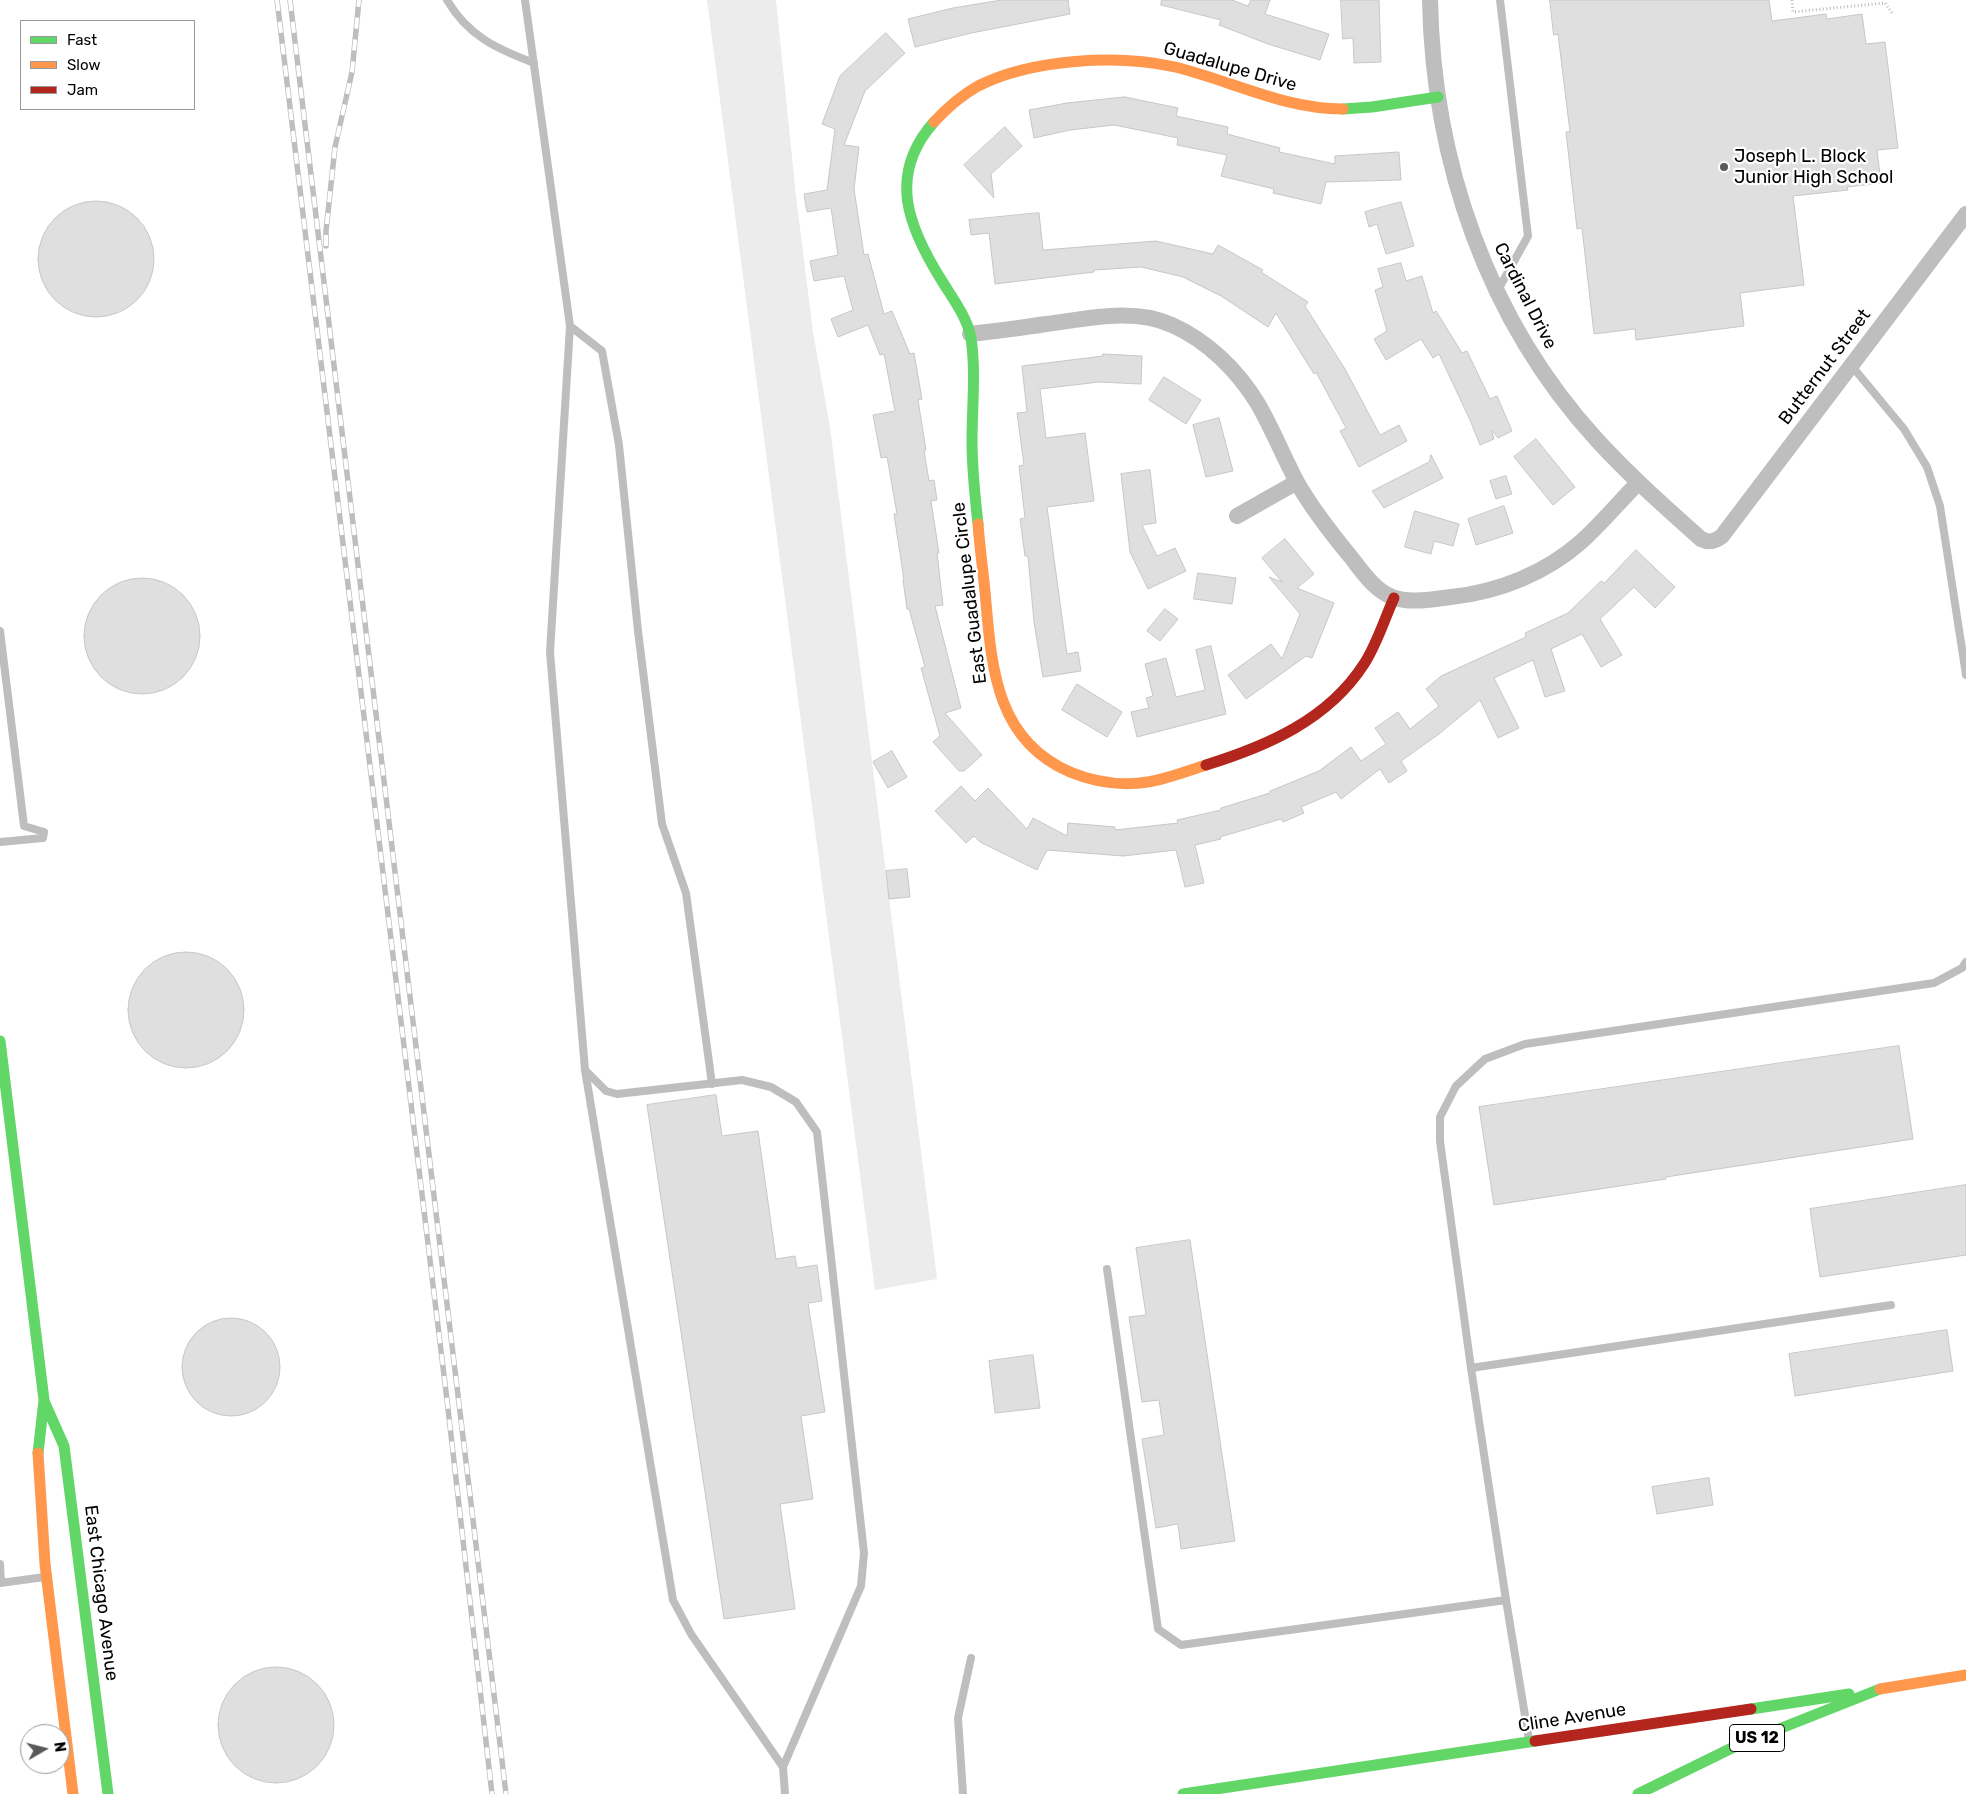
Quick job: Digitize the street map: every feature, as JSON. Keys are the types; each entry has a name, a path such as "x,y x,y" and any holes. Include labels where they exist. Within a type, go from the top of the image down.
{"main road":[{"name":"Guadalupe Drive","path":"970,334 967,322 925,254 909,214 906,180 909,164 917,145 930,126 955,102 978,86 1005,76 1037,68 1074,62 1116,60 1187,69 1272,98 1303,105 1364,107 1438,97"},
{"name":"East Guadalupe Circle","path":"970,334 973,356 972,438 976,500 995,672 1001,698 1015,728 1030,746 1047,760 1067,772 1085,779 1108,784 1132,785 1159,779 1260,747 1291,732 1306,722 1332,702 1348,686 1364,664 1394,598"},
{"name":"East Chicago Avenue","path":"0,1041 44,1400 38,1448 46,1577 73,1794"},
{"name":"East Chicago Avenue","path":"44,1400 64,1446 108,1794"},
{"name":"Cline Avenue","path":"1183,1794 1966,1676"},
{"name":"US 12","path":"1638,1794 1736,1746 1880,1689"}],"street":[{"name":"Cardinal Drive","path":"1430,0 1432,54 1438,97 1455,182 1489,278 1539,365 1596,439 1638,483 1701,539 1712,542"},
{"name":"Butternut Street","path":"1712,542 1722,536 1966,214"},
{"path":"970,334 1129,315 1151,318 1187,332 1224,361 1241,381 1258,404 1297,482 1324,524 1365,575 1382,592 1394,598 1412,600 1461,596 1509,584 1536,573 1582,541 1638,483"},
{"path":"1237,516 1297,482"}],"lane":[{"path":"447,0 454,13 478,36 500,50 534,63"},
{"path":"525,0 570,326 550,652 585,1070 673,1600 691,1634 784,1767"},
{"path":"1497,292 1528,236 1500,0"},
{"path":"570,326 602,351 619,446 638,631 662,824 686,893 712,1084"},
{"path":"1851,365 1904,429 1927,467 1940,506 1966,675"},
{"path":"0,631 24,826 44,832 43,838 0,842"},
{"path":"1530,1742 1506,1600 1471,1368 1440,1141 1440,1117 1456,1086 1485,1059 1525,1044 1934,982 1962,968 1966,962"},
{"path":"585,1070 606,1091 617,1094 742,1080 771,1087 796,1102 817,1132 864,1553 861,1586 784,1767 785,1794"},
{"path":"1107,1269 1158,1629 1182,1645 1506,1600"},
{"path":"1471,1368 1891,1305"},
{"path":"0,1564 0,1583 46,1577"},
{"path":"963,1794 958,1718 971,1658"}],"path":[{"path":"1792,0 1793,12 1885,3 1892,13"}],"shaded area":[{"path":"707,0 776,0 796,196 813,332 830,427 937,1279 875,1290"}],"building":[{"path":"1002,0 1068,0 1070,14 971,33 915,47 908,19 953,8"},
{"path":"1162,0 1232,0 1248,6 1251,0 1270,0 1265,14 1329,34 1320,60 1268,44 1219,25 1221,20 1161,5"},
{"path":"1341,0 1379,0 1381,62 1354,63 1353,38 1343,39"},
{"name":"Joseph L. Block Junior High School","path":"1550,0 1769,0 1772,21 1826,14 1827,19 1862,14 1866,44 1885,42 1898,148 1877,150 1881,183 1847,187 1848,190 1793,196 1804,285 1740,293 1744,326 1636,340 1635,329 1594,334 1582,228 1577,229 1566,132 1570,132 1558,34 1554,35"},
{"path":"886,33 905,53 865,91 844,145 859,147 854,189 864,255 868,254 884,314 892,311 910,354 914,353 922,399 918,400 926,450 924,451 929,481 934,480 937,500 931,501 939,553 937,553 943,605 935,606 961,708 945,713 982,755 964,771 959,771 933,742 940,736 921,668 925,667 909,609 907,609 894,514 897,514 887,457 881,458 873,415 895,411 884,354 880,355 868,325 838,337 831,319 853,310 844,276 814,281 810,261 838,255 831,208 807,212 804,194 827,190 835,129 822,124 840,76"},
{"path":"1125,97 1178,108 1176,116 1228,127 1227,134 1280,148 1279,152 1335,164 1335,156 1399,152 1401,180 1326,182 1321,204 1273,193 1274,189 1221,176 1227,155 1177,145 1178,138 1114,125 1070,130 1034,138 1029,110 1067,103"},
{"path":"1005,127 1022,146 991,174 994,198 964,165"},
{"path":"96,201 118,205 128,210 137,218 145,227 150,237 154,259 150,281 145,291 137,300 128,308 118,313 96,317 74,313 64,308 55,300 47,291 42,281 38,259 42,237 47,227 55,218 64,210 74,205"},
{"path":"1401,202 1414,246 1386,254 1377,224 1369,227 1365,212"},
{"path":"1039,213 1043,250 1156,241 1213,254 1218,245 1263,270 1261,272 1308,302 1305,306 1345,369 1380,435 1399,425 1407,441 1359,467 1340,431 1346,428 1316,372 1314,374 1276,313 1268,327 1221,296 1183,277 1141,267 1094,270 1094,272 995,284 989,233 971,235 969,220"},
{"path":"1401,263 1406,281 1422,276 1433,313 1436,311 1462,353 1467,351 1490,399 1497,396 1512,431 1498,438 1491,430 1494,439 1480,445 1439,354 1433,358 1421,339 1386,360 1374,339 1387,331 1375,290 1383,287 1378,269"},
{"path":"1103,354 1142,356 1141,384 1099,382 1040,389 1046,438 1085,433 1094,501 1047,507 1067,654 1078,652 1081,671 1043,677 1034,622 1028,556 1025,556 1020,519 1025,518 1019,466 1024,465 1017,413 1027,412 1022,366 1103,356"},
{"path":"1164,377 1201,400 1186,424 1149,400"},
{"path":"1219,418 1233,471 1206,477 1193,425"},
{"path":"1536,439 1575,487 1553,505 1514,457"},
{"path":"1431,455 1443,478 1384,508 1372,491 1429,462"},
{"path":"1150,470 1156,523 1142,525 1157,556 1175,548 1186,571 1148,589 1130,552 1121,474"},
{"path":"1506,476 1512,494 1496,499 1490,481"},
{"path":"1504,506 1513,533 1476,545 1468,519"},
{"path":"1415,511 1459,524 1453,546 1434,541 1431,554 1405,547"},
{"path":"1285,539 1314,574 1297,588 1334,603 1312,658 1306,656 1246,699 1228,675 1271,644 1282,659 1300,614 1269,577 1282,582 1262,558"},
{"path":"1636,550 1675,587 1655,608 1634,587 1600,619 1622,655 1601,667 1582,634 1551,649 1565,691 1545,697 1533,660 1494,678 1519,728 1498,738 1480,700 1439,734 1401,761 1407,771 1389,783 1380,769 1341,799 1336,792 1301,807 1304,813 1283,822 1281,819 1220,837 1221,839 1195,845 1204,883 1185,887 1176,850 1123,856 1047,850 1037,870 980,842 974,836 966,843 935,811 961,786 975,801 988,788 1027,829 1033,818 1067,836 1068,823 1115,827 1115,830 1178,823 1177,820 1221,810 1221,808 1270,793 1270,791 1319,771 1351,747 1361,761 1386,744 1375,728 1398,712 1410,729 1439,706 1426,689 1441,676 1526,637 1525,633 1568,613 1601,581 1604,583"},
{"path":"1198,573 1236,578 1232,604 1194,599"},
{"path":"142,578 164,582 174,587 183,595 191,604 196,614 200,636 196,658 191,668 183,677 174,685 164,690 142,694 120,690 110,685 101,677 93,668 88,658 84,636 88,614 93,604 101,595 110,587 120,582"},
{"path":"1165,609 1178,619 1160,641 1147,631"},
{"path":"1211,646 1226,714 1137,737 1131,712 1149,708 1146,698 1153,696 1145,664 1166,658 1176,697 1205,690 1196,650"},
{"path":"1077,684 1122,712 1107,737 1062,710"},
{"path":"892,751 907,777 888,788 873,762"},
{"path":"907,869 910,897 889,899 886,871"},
{"path":"186,952 208,956 218,961 227,969 235,978 240,988 244,1010 240,1032 235,1042 227,1051 218,1059 208,1064 186,1068 164,1064 154,1059 145,1051 137,1042 132,1032 128,1010 132,988 137,978 145,969 154,961 164,956"},
{"path":"1899,1046 1913,1139 1494,1205 1479,1107"},
{"path":"716,1095 722,1136 758,1131 776,1259 795,1256 797,1268 817,1265 822,1301 808,1303 825,1412 801,1416 813,1499 780,1504 795,1609 724,1619 647,1105"},
{"path":"1966,1185 1966,1255 1820,1277 1810,1209"},
{"path":"1190,1240 1235,1541 1181,1549 1178,1524 1156,1528 1142,1439 1164,1435 1159,1400 1142,1402 1129,1317 1146,1315 1136,1248"},
{"path":"231,1318 250,1322 265,1333 276,1348 280,1367 276,1386 265,1401 250,1412 231,1416 212,1412 197,1401 186,1386 182,1367 186,1348 197,1333 212,1322"},
{"path":"1947,1330 1953,1371 1795,1396 1789,1354"},
{"path":"1033,1355 1040,1408 995,1413 989,1361"},
{"path":"1709,1478 1713,1505 1657,1514 1652,1487"},
{"path":"276,1667 298,1671 308,1676 317,1684 325,1693 330,1703 334,1725 330,1747 325,1757 317,1766 308,1774 298,1779 276,1783 254,1779 244,1774 235,1766 227,1757 222,1747 218,1725 222,1703 227,1693 235,1684 244,1676 254,1671"}],"railway":[{"path":"277,0 447,1400 492,1794"},
{"path":"290,0 506,1794"},
{"path":"326,246 335,147 352,72 359,0"}],"traffic: fast":[{"path":"1343,109 1372,107 1438,97"},
{"path":"934,122 919,142 911,162 907,181 908,201 912,221 920,241 963,315 971,338 974,377 972,441 978,524"},
{"path":"0,1041 44,1400 38,1453"},
{"path":"44,1401 64,1446 108,1794"},
{"path":"1638,1794 1736,1746 1880,1689"},
{"path":"1751,1709 1849,1694"},
{"path":"1183,1794 1535,1741"}],"traffic: slow":[{"path":"934,122 966,93 1000,77 1049,65 1101,60 1152,63 1175,67 1279,99 1321,108 1343,109"},
{"path":"978,524 988,629 996,679 1003,702 1013,723 1027,742 1046,759 1070,772 1108,782 1128,784 1148,782 1206,765"},
{"path":"38,1453 45,1564 73,1794"},
{"path":"1880,1689 1966,1675"}],"traffic: jam":[{"path":"1206,765 1229,758 1273,739 1314,716 1333,701 1349,684 1369,656 1394,598"},
{"path":"1535,1741 1751,1709"}],"place":[{"name":"Joseph L. Block Junior High School","path":"1724,167"}]}
